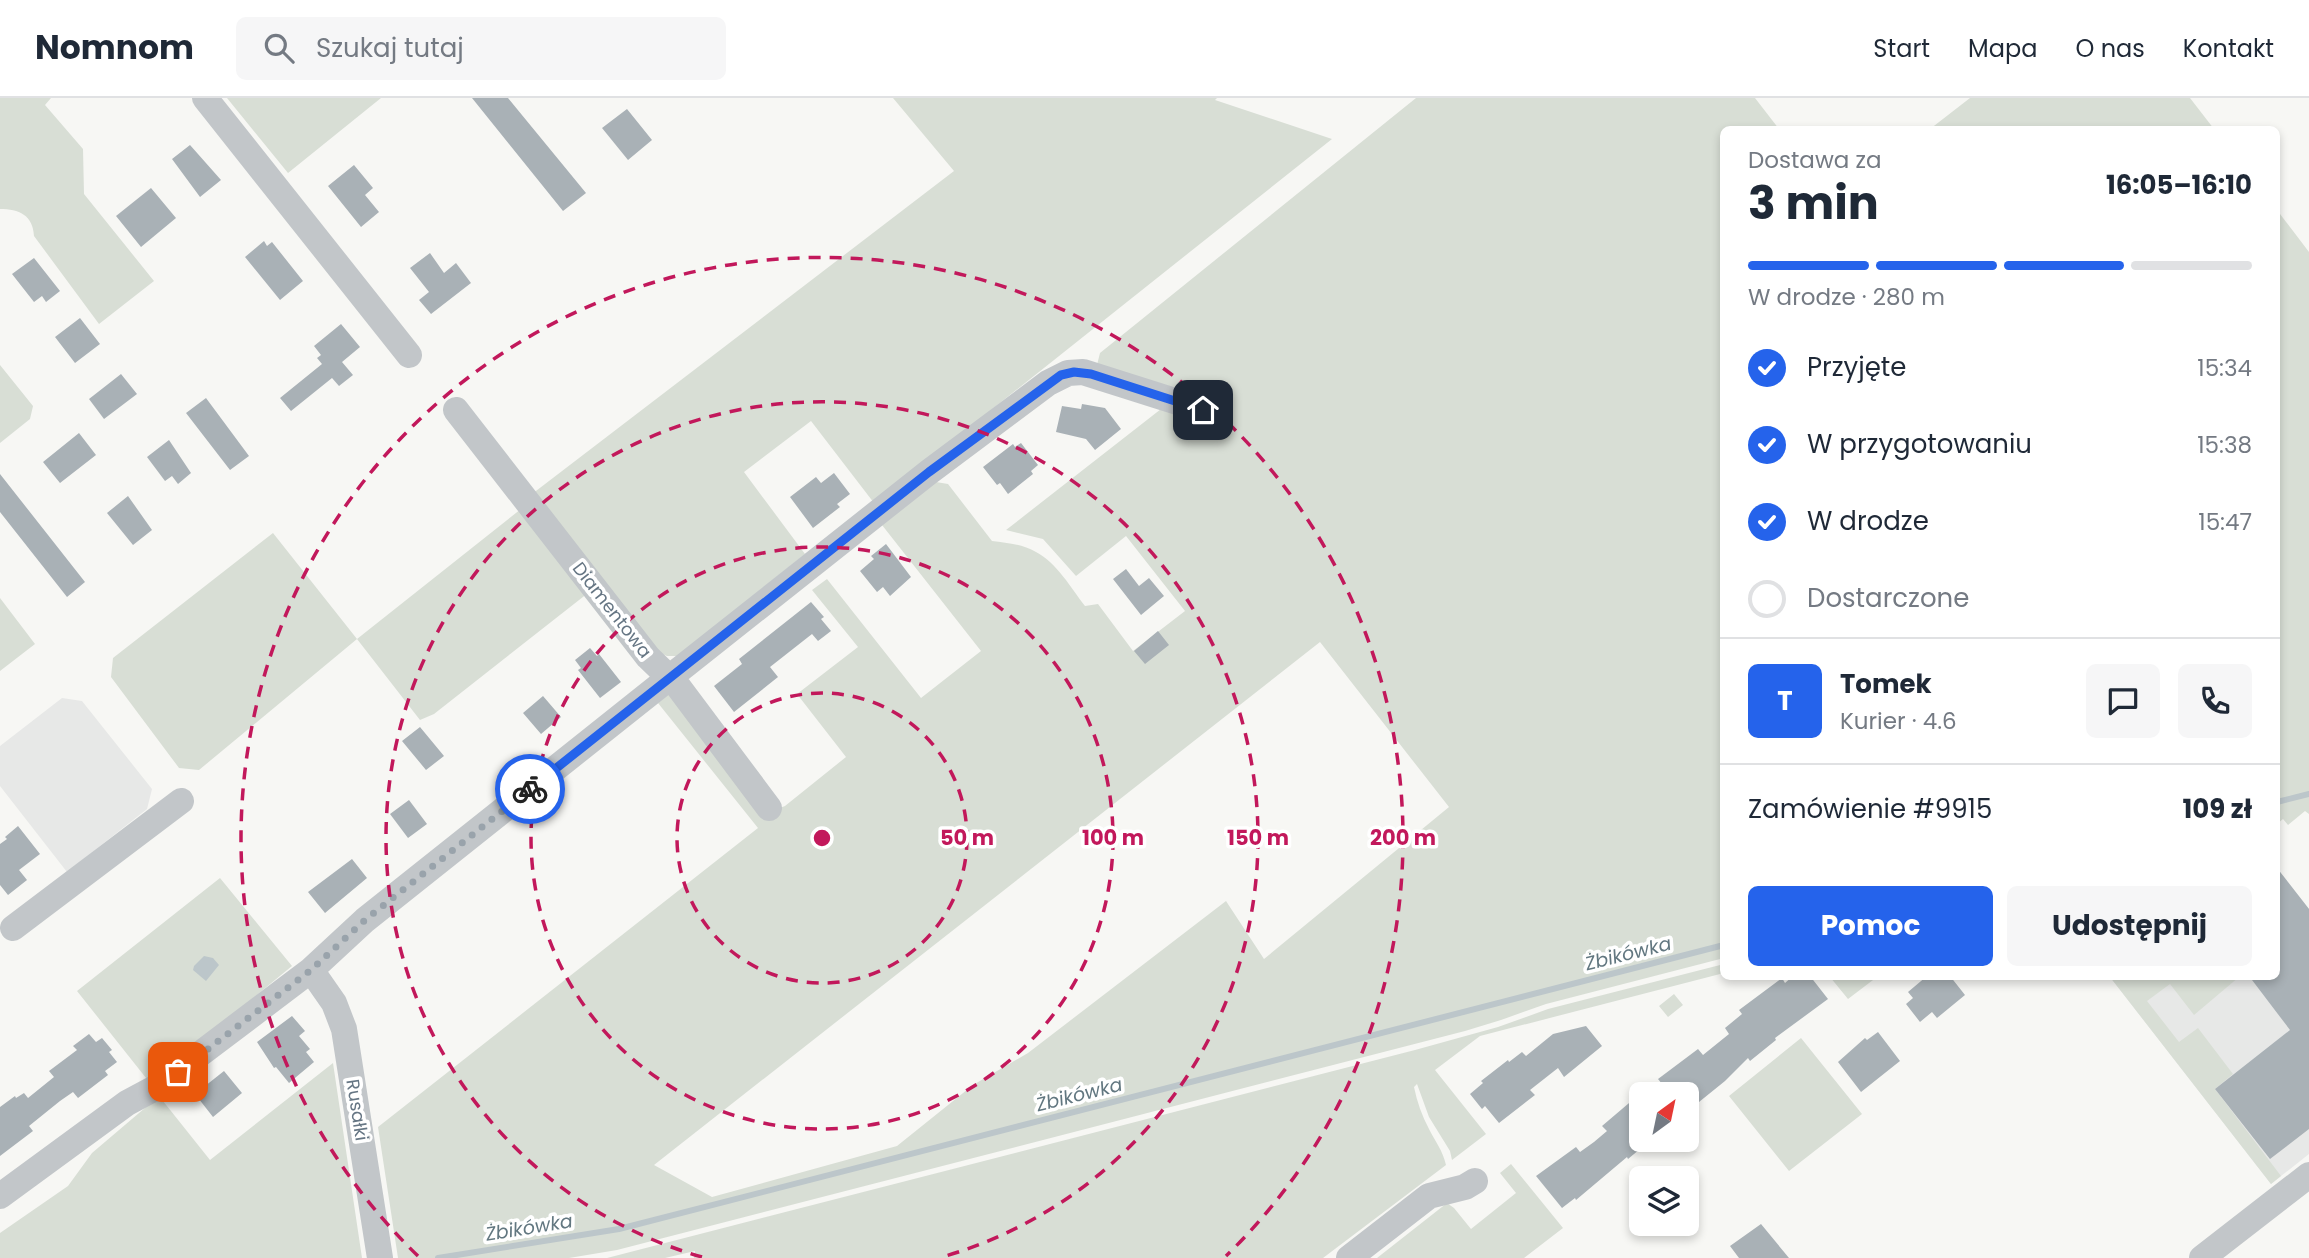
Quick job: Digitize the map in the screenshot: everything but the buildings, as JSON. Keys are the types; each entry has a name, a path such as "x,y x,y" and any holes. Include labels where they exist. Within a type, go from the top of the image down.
{"street":[{"path":"205,98 409,355"},
{"path":"0,1196 127,1102 155,1088 311,970 365,920 669,678 929,472 1061,375 1074,372 1091,374 1203,410"},
{"name":"Diamentowa","path":"456,410 769,808"},
{"path":"13,928 181,801"},
{"name":"Rusałki","path":"311,970 334,1003 344,1029 378,1250"},
{"path":"2202,1258 2309,1175"},
{"path":"1349,1258 1429,1196 1465,1187 1475,1181"}],"shaded area":[{"path":"0,98 51,98 45,105 83,149 84,194 154,281 99,324 34,236 28,218 13,210 0,209"},
{"path":"227,98 381,98 288,173"},
{"path":"893,98 1217,98 1215,100 1332,139 874,503 811,421 744,472 805,554 678,656 667,656 654,650 532,494 954,171"},
{"path":"1416,98 1755,98 1777,126 1720,126 1720,959 1546,1004 1465,1031 617,1250 569,1258 398,1258 378,1127 758,828 658,703 670,693 777,809 785,806 846,757 797,694 858,647 812,590 827,579 921,698 981,651 882,525 936,482 948,484 992,541 1026,547 1051,563 1085,606 1098,604 1133,651 1185,611 1126,536 1076,576 1043,539 1006,530 1161,409 1096,369 1100,353","holes":["1320,642 1449,807 1264,959 1226,901 1028,1053 973,1085 897,1146 712,1197 654,1165"]},
{"path":"1970,98 2190,98 2212,126 1934,126"},
{"path":"2280,214 2309,252 2309,814 2305,811 2288,825 2283,819 2280,822"},
{"path":"0,365 33,406 30,419 0,443"},
{"path":"521,509 588,593 434,714 420,720 357,639"},
{"path":"273,533 357,639 199,770 179,768 111,677 113,658"},
{"path":"0,598 35,644 0,671"},
{"path":"62,698 82,701 152,789 147,809 67,872 0,786 0,746"},
{"path":"2280,872 2309,909 2309,1154 2271,1184 2112,980 2280,980"},
{"path":"220,878 292,966 150,1083 77,991"},
{"path":"204,956 213,958 219,965 206,981 193,970"},
{"path":"1720,965 1720,974 1480,1036 1435,1070 1486,1134 1452,1160 1450,1151 1429,1117 1417,1084 1414,1087 1420,1109 1446,1165 1323,1258 694,1258 695,1251 665,1258 607,1258 1415,1050 1498,1027 1548,1009"},
{"path":"1832,980 1873,980 1848,999"},
{"path":"2112,980 2235,980 2194,1015 2170,984 2147,1001 2179,1042 2198,1028 2233,1074 2215,1089 2281,1176 2271,1184"},
{"path":"1674,994 1683,1005 1668,1017 1659,1006"},
{"path":"1801,1038 1862,1114 1789,1171 1729,1096"},
{"path":"333,1063 362,1258 0,1258 0,1233 68,1186 92,1153 159,1096 210,1160"},
{"path":"1511,1164 1563,1228 1524,1258 1377,1258 1447,1203 1471,1229 1516,1193 1500,1173"}],"waterway":[{"name":"Żbikówka","path":"2280,801 2309,794"},
{"name":"Żbikówka","path":"438,1258 619,1229 1720,946"}],"way so far":[{"path":"178,1072 311,970 365,920 530,789"}],"route":[{"path":"530,789 929,472 1061,375 1074,372 1091,374 1203,410"}]}
